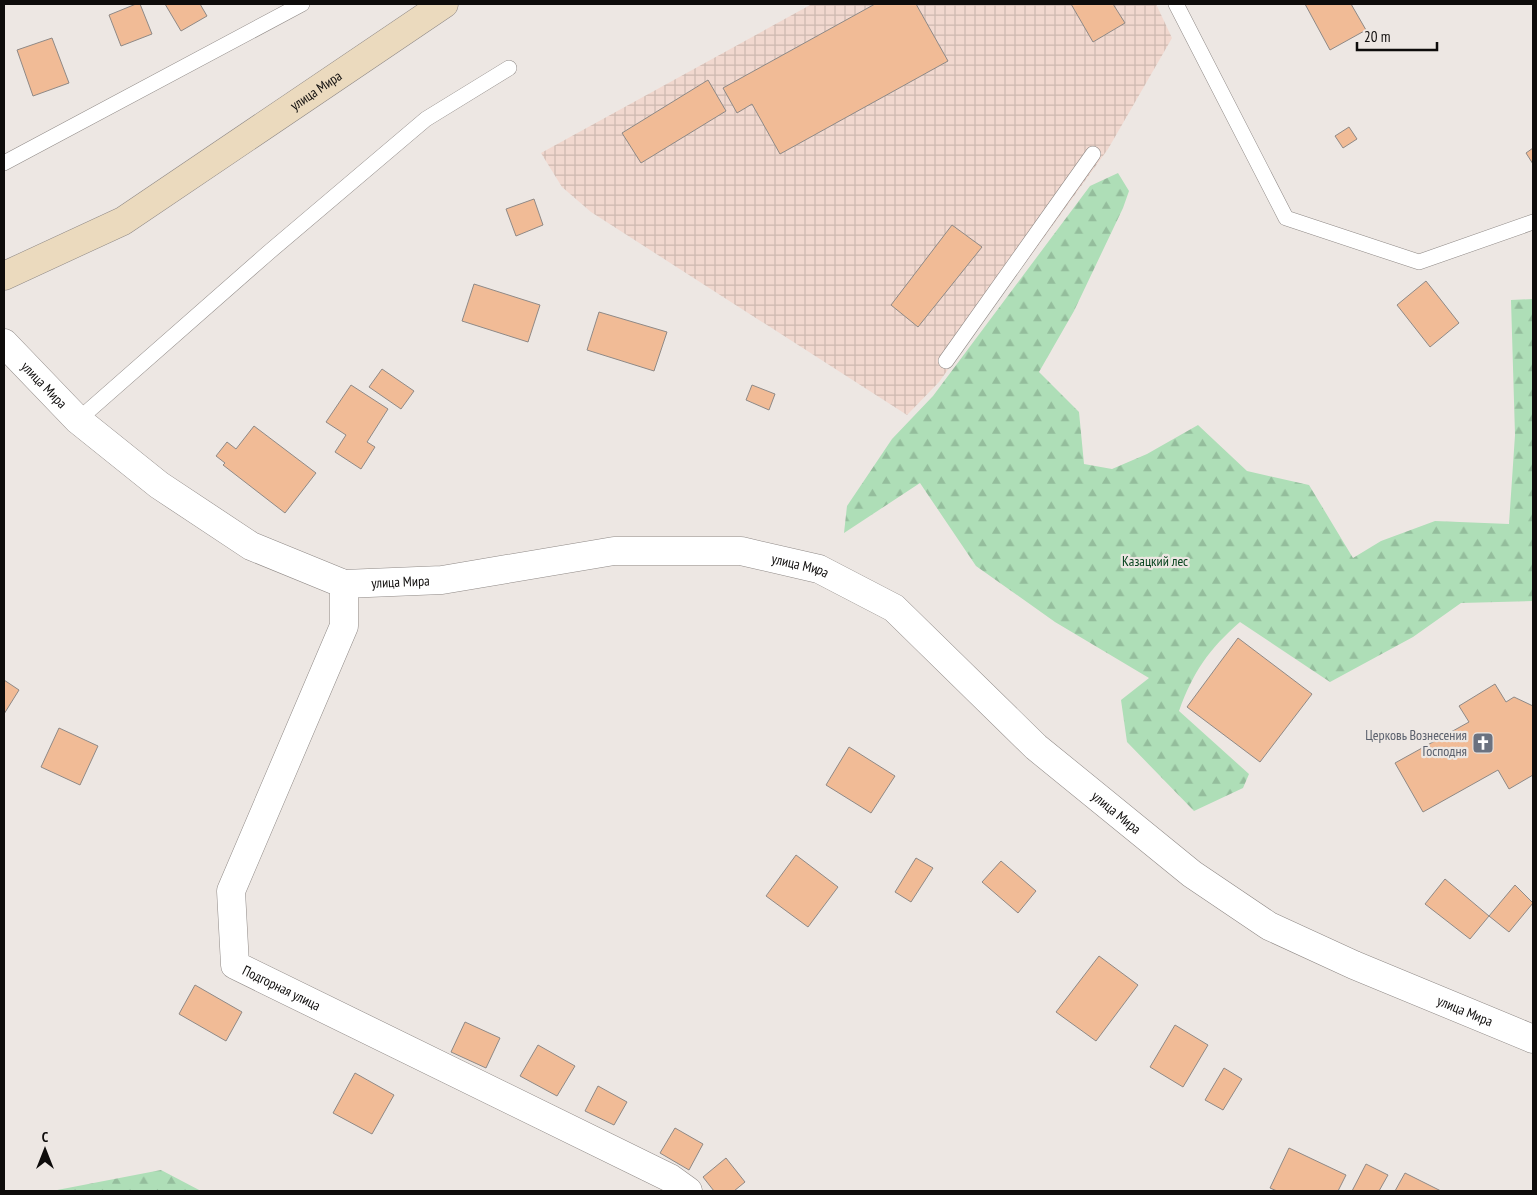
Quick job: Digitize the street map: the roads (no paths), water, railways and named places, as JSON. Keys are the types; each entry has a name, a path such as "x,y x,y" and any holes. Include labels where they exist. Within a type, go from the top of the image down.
{"main road":[{"name":"улица Мира","path":"4,276 122,221 444,4"}],"street":[{"name":"улица Мира","path":"4,343 78,420 159,484 251,546 344,584 442,580 614,551 741,551 819,568 894,608 1036,747 1192,874 1269,926 1354,966 1533,1039"},
{"name":"Подгорная улица","path":"344,584 344,626 231,891 235,965 670,1178 688,1191"}],"lane":[{"path":"4,163 302,4"},
{"path":"1176,4 1286,218 1419,262 1533,222"},
{"path":"78,420 268,253 426,119 509,68"},
{"path":"946,361 1093,154"}],"place":[{"name":"Церковь Вознесения Господня","path":"1483,743"}],"park label":[{"name":"Казацкий лес","path":"1155,561"}]}
